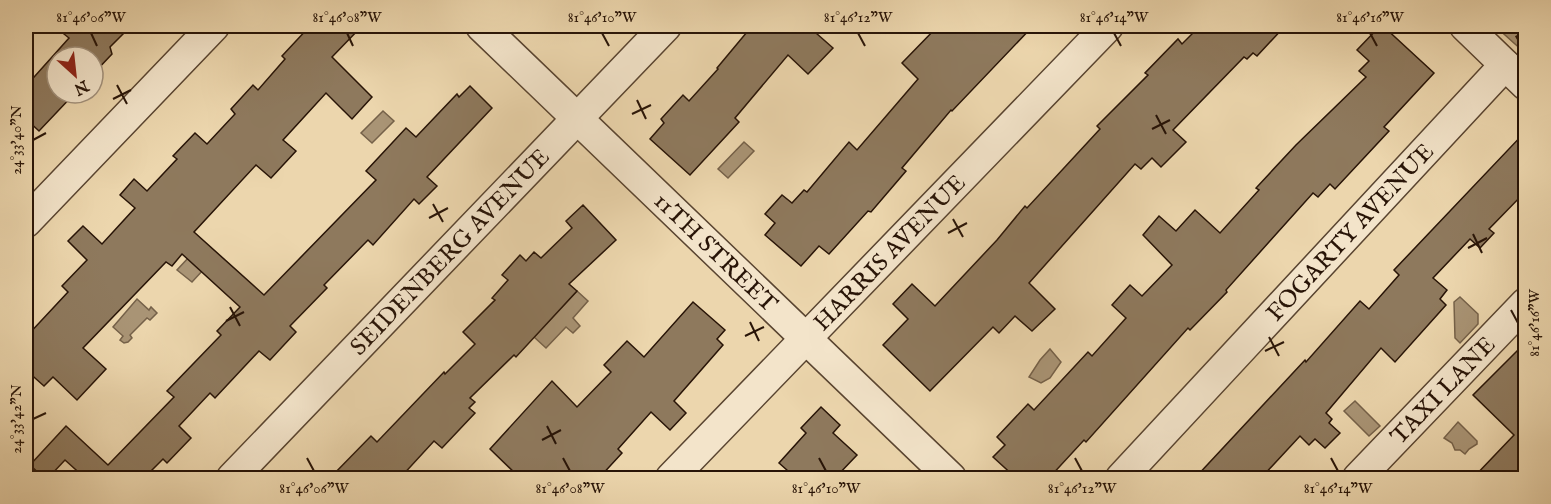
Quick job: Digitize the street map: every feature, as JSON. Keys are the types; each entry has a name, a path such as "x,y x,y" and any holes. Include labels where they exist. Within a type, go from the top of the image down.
{"street":[{"path":"26,222 214,26"},
{"name":"11TH STREET","path":"481,26 951,478"},
{"name":"SEIDENBERG AVENUE","path":"232,478 666,26"},
{"name":"HARRIS AVENUE","path":"671,478 1108,26"},
{"path":"1465,26 1515,75"},
{"name":"FOGARTY AVENUE","path":"1120,478 1515,75"},
{"name":"TAXI LANE","path":"1358,478 1526,303"}],"shaded area":[{"path":"1495,26 1525,26 1525,53"},
{"path":"383,111 394,121 372,143 361,133"},
{"path":"744,142 754,151 728,178 718,169"},
{"path":"202,243 216,256 192,282 177,270"},
{"path":"577,291 588,301 573,318 580,326 573,333 566,327 546,348 534,337"},
{"path":"1460,297 1478,314 1478,324 1460,343 1455,338 1454,302"},
{"path":"137,299 149,310 151,307 157,313 150,320 147,318 130,335 132,338 124,343 120,340 123,336 113,327"},
{"path":"1050,349 1061,362 1050,378 1041,383 1029,377"},
{"path":"1355,401 1380,426 1369,436 1344,411"},
{"path":"1458,422 1477,441 1477,444 1465,454 1460,450 1455,450 1452,443 1444,438"}],"building":[{"path":"54,26 131,26 110,47 112,54 105,61 105,45 63,45 69,38"},
{"path":"310,26 362,26 332,57 372,97 352,119 326,93 283,140 296,151 271,178 256,165 194,232 264,295 376,180 366,171 406,128 416,137 457,94 459,97 470,86 492,108 427,177 437,186 419,204 414,199 373,245 368,240 324,285 327,288 290,326 296,332 270,360 259,351 215,398 210,393 179,426 191,438 167,463 163,459 144,478 85,478 65,460 48,478 44,478 30,465 66,426 108,465 174,397 167,391 221,335 217,331 240,307 182,254 172,266 166,262 83,348 106,369 77,400 53,377 44,386 26,370 26,337 68,292 62,286 87,260 68,241 83,226 102,244 135,208 120,195 134,179 147,191 177,159 173,156 195,133 207,144 235,114 231,109 253,85 258,90 285,59 282,56"},
{"path":"752,26 808,26 833,48 808,74 788,55 735,118 739,122 690,175 650,139 664,123 661,119 683,95 689,101"},
{"path":"938,26 1033,26 951,110 902,168 906,171 871,212 868,211 829,254 819,246 801,266 765,235 775,223 765,214 782,195 792,203 804,190 807,192 849,142 857,150 918,79 902,63"},
{"path":"1200,26 1285,26 1257,56 1253,53 1247,59 1244,57 1173,130 1186,142 1161,167 1152,158 1141,169 1135,164 1029,283 1055,309 1032,331 1015,316 999,333 993,327 930,391 883,345 908,319 893,304 912,284 935,306 997,240 1025,206 1027,208 1100,129 1097,126 1148,75 1145,73 1178,39 1182,44"},
{"path":"1380,26 1383,26 1434,73 1384,127 1389,131 1335,189 1330,184 1318,197 1313,193 1226,290 1227,292 1190,330 1188,328 1086,442 1084,440 1049,478 1016,478 993,457 1005,445 997,437 1028,404 1034,410 1088,352 1092,356 1126,318 1112,305 1130,285 1142,296 1172,265 1143,235 1159,216 1176,231 1195,210 1220,233 1259,190 1256,188 1296,145 1366,77 1359,71 1369,61 1357,50"},
{"path":"45,65 45,105 64,105 39,131 26,119 26,86"},
{"path":"1526,131 1526,191 1489,229 1494,233 1480,248 1470,239 1433,278 1447,290 1440,299 1446,305 1395,362 1381,348 1326,413 1332,419 1329,423 1340,433 1325,448 1315,439 1309,445 1300,436 1261,478 1195,478 1305,360 1306,362 1360,301 1369,309 1399,275 1394,270"},
{"path":"583,205 616,240 569,284 577,291 516,357 514,355 470,398 475,402 469,408 475,413 442,448 434,441 400,478 330,478 371,436 377,442 444,372 445,374 475,344 463,332 495,300 492,298 508,280 502,275 520,255 526,261 534,252 541,258 572,228 566,221"},
{"path":"693,302 725,330 717,339 723,345 674,401 686,413 670,430 651,412 618,449 622,453 599,478 520,478 490,449 552,381 577,407 611,372 604,365 627,341 644,357"},
{"path":"1526,342 1526,478 1473,478 1514,435 1473,395"},
{"path":"821,407 840,425 833,433 857,455 835,478 796,478 779,463 806,433 801,428"}]}
